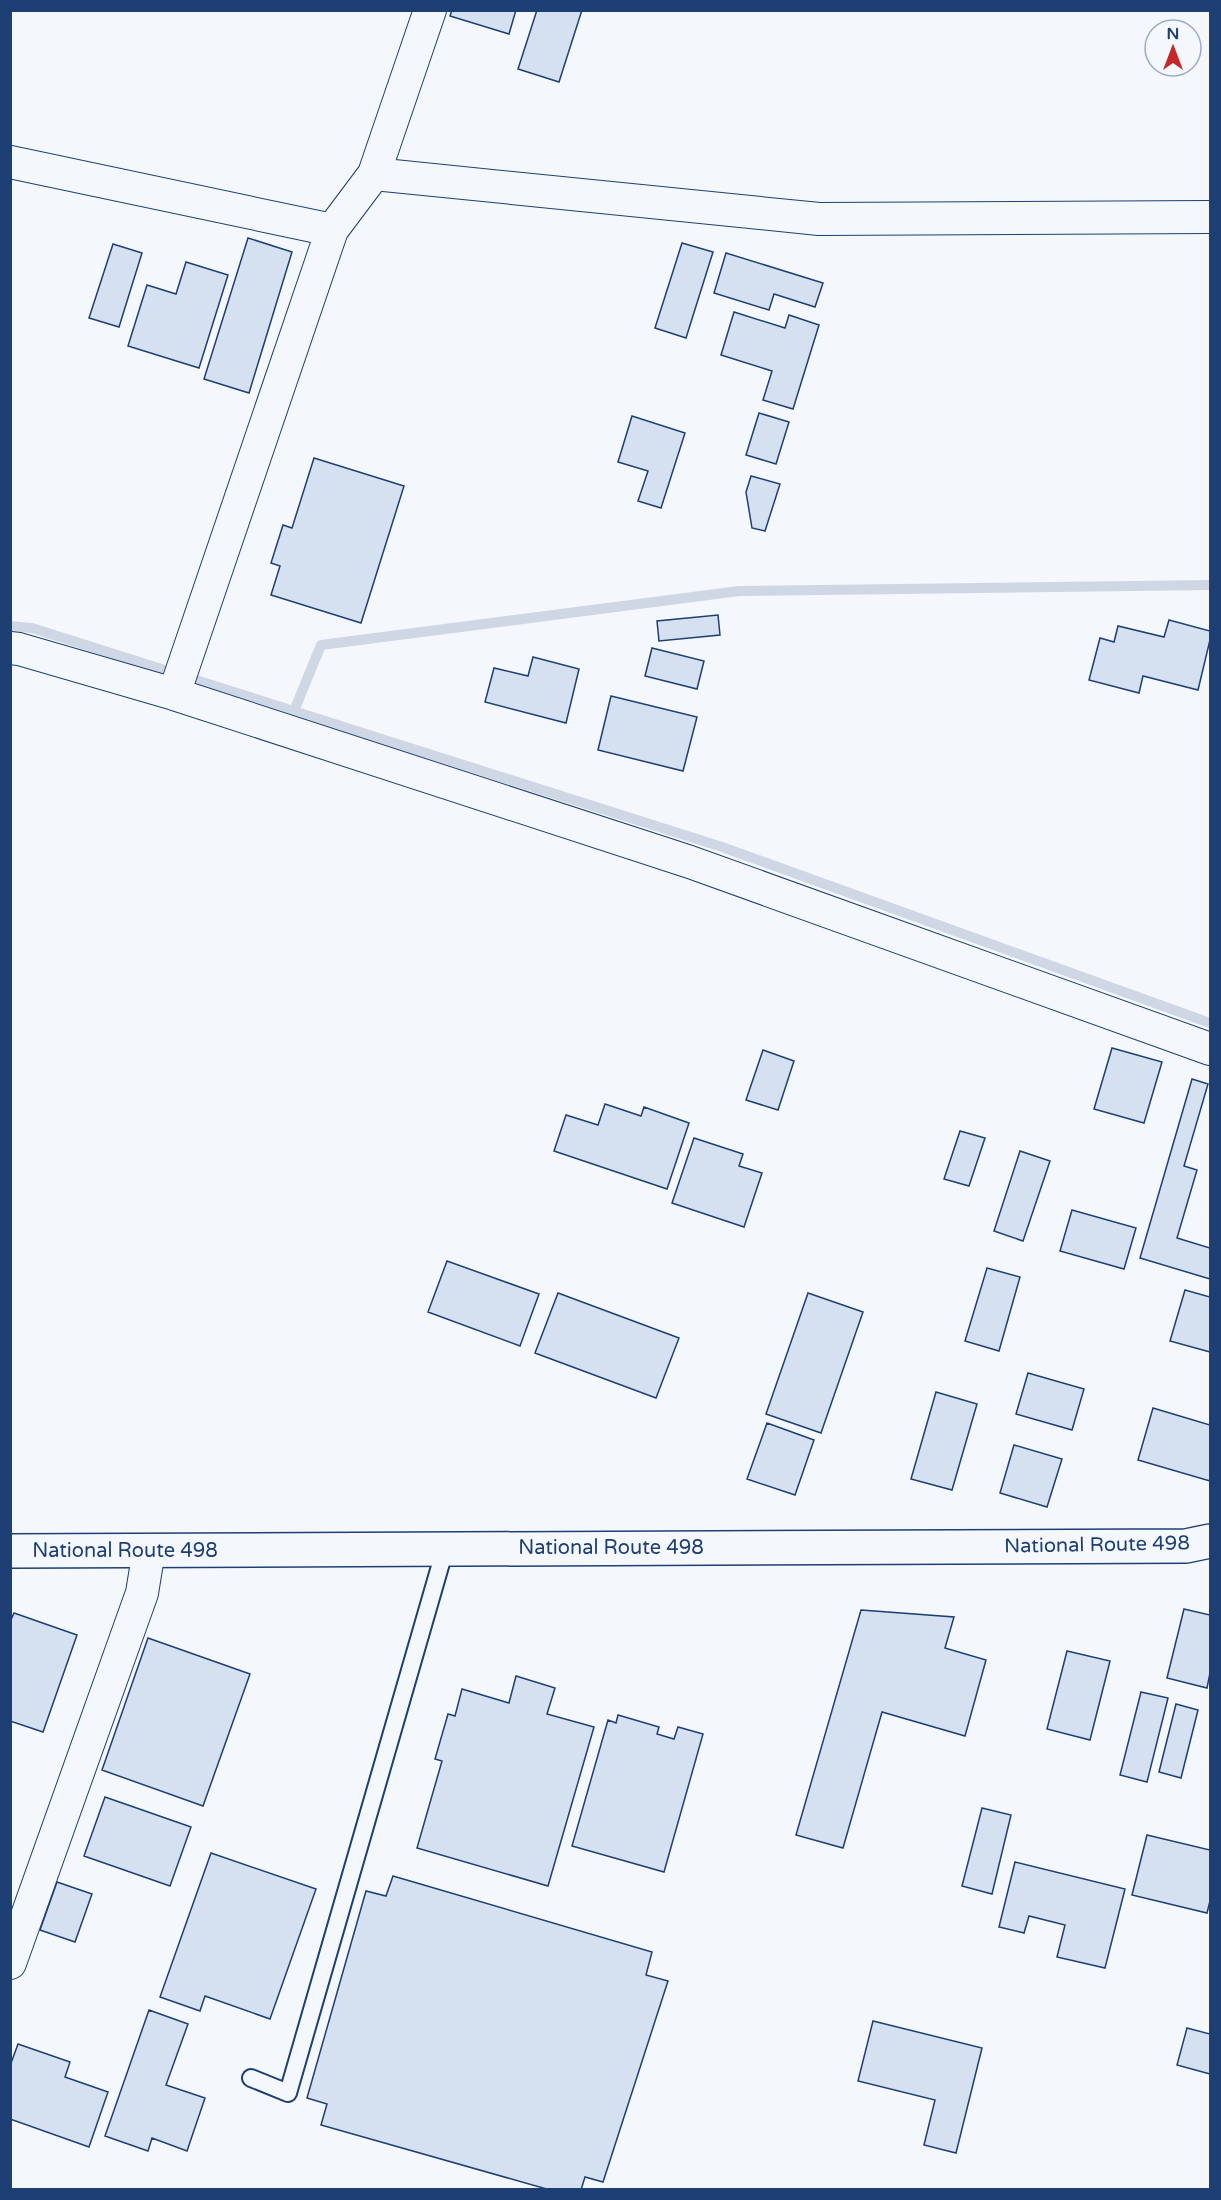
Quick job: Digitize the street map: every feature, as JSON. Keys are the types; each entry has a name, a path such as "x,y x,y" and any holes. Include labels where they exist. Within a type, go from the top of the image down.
{"highway":[{"name":"National Route 498","path":"10,1551 1186,1546 1210,1541"}],"street":[{"path":"174,694 332,230 374,174 429,10"},
{"path":"10,162 332,230"},
{"path":"374,174 819,219 1210,217"},
{"path":"10,648 174,694 690,862 1210,1049"},
{"path":"10,1963 142,1593 148,1550"}],"lane":[{"path":"250,2078 288,2092 445,1549"}],"building":[{"path":"452,10 516,10 509,34 450,16"},
{"path":"537,10 582,10 559,82 518,69"},
{"path":"248,238 292,252 249,393 204,379"},
{"path":"682,243 713,252 686,338 655,328"},
{"path":"113,244 142,253 119,327 89,318"},
{"path":"726,253 823,283 815,307 774,294 769,310 714,293"},
{"path":"186,262 228,275 199,368 128,346 147,285 176,294"},
{"path":"734,312 785,328 789,315 819,325 793,409 763,400 772,371 721,355"},
{"path":"759,413 789,422 776,464 746,455"},
{"path":"632,416 685,433 661,508 638,501 648,471 618,462"},
{"path":"314,458 404,486 361,623 271,595 280,566 271,563 283,525 292,528"},
{"path":"751,476 780,484 765,531 752,528 746,492"},
{"path":"718,615 720,635 659,641 657,621"},
{"path":"1169,620 1210,631 1198,690 1143,676 1139,693 1089,680 1100,638 1114,642 1118,626 1164,637"},
{"path":"652,648 704,661 697,689 645,676"},
{"path":"533,657 579,669 566,723 485,702 494,668 528,676"},
{"path":"611,696 697,717 683,771 598,750"},
{"path":"1112,1048 1162,1062 1144,1123 1094,1109"},
{"path":"763,1050 794,1061 778,1110 746,1100"},
{"path":"1192,1079 1208,1084 1184,1166 1197,1170 1177,1238 1210,1248 1210,1279 1140,1258"},
{"path":"605,1104 641,1116 644,1107 689,1123 667,1189 554,1151 566,1115 598,1125"},
{"path":"960,1131 985,1138 969,1186 944,1179"},
{"path":"694,1138 743,1154 739,1166 762,1173 744,1227 672,1203"},
{"path":"1020,1151 1050,1161 1023,1241 994,1231"},
{"path":"1072,1210 1136,1228 1124,1269 1060,1251"},
{"path":"447,1261 539,1294 520,1346 428,1312"},
{"path":"987,1268 1020,1277 999,1351 965,1341"},
{"path":"1185,1290 1210,1297 1210,1352 1170,1341"},
{"path":"558,1293 679,1338 656,1398 535,1353"},
{"path":"808,1293 863,1312 821,1433 766,1414"},
{"path":"1028,1373 1084,1389 1072,1430 1016,1414"},
{"path":"936,1392 977,1404 952,1490 911,1479"},
{"path":"1153,1408 1210,1425 1210,1481 1138,1460"},
{"path":"767,1423 814,1440 795,1495 747,1479"},
{"path":"1014,1445 1062,1459 1047,1507 1000,1493"},
{"path":"1184,1609 1210,1615 1210,1673 1207,1688 1167,1678"},
{"path":"861,1610 954,1617 945,1648 986,1660 965,1736 882,1712 843,1848 796,1835"},
{"path":"14,1613 77,1635 43,1732 10,1721 10,1622"},
{"path":"148,1638 250,1674 203,1806 102,1770"},
{"path":"1067,1651 1110,1661 1090,1740 1047,1729"},
{"path":"516,1676 555,1688 547,1714 594,1727 548,1886 417,1848 442,1761 435,1759 448,1714 455,1716 462,1689 509,1703"},
{"path":"1141,1692 1168,1698 1147,1782 1120,1775"},
{"path":"1176,1704 1198,1710 1181,1778 1159,1772"},
{"path":"618,1715 659,1727 657,1734 674,1739 678,1727 703,1734 664,1872 572,1846 608,1720 616,1723"},
{"path":"105,1797 191,1827 170,1886 84,1856"},
{"path":"982,1808 1011,1815 992,1894 962,1886"},
{"path":"1147,1835 1210,1850 1210,1901 1207,1913 1132,1895"},
{"path":"211,1853 316,1889 270,2019 205,1996 200,2011 160,1997"},
{"path":"1015,1862 1125,1889 1105,1968 1057,1957 1065,1925 1029,1916 1024,1933 999,1927"},
{"path":"393,1876 652,1952 646,1975 668,1981 603,2182 585,2177 581,2190 550,2190 321,2125 327,2104 307,2098 366,1891 386,1896"},
{"path":"57,1882 92,1894 75,1942 40,1930"},
{"path":"149,2010 188,2024 166,2085 205,2098 187,2151 152,2138 148,2151 105,2136"},
{"path":"873,2021 982,2048 956,2153 924,2145 935,2100 858,2081"},
{"path":"1187,2028 1210,2034 1210,2074 1177,2065"},
{"path":"18,2044 70,2062 65,2077 108,2092 89,2147 10,2119 10,2066"}],"waterway":[{"path":"294,711 321,645 739,591 1210,585"},
{"path":"10,626 32,628 722,847 1210,1023"}]}
